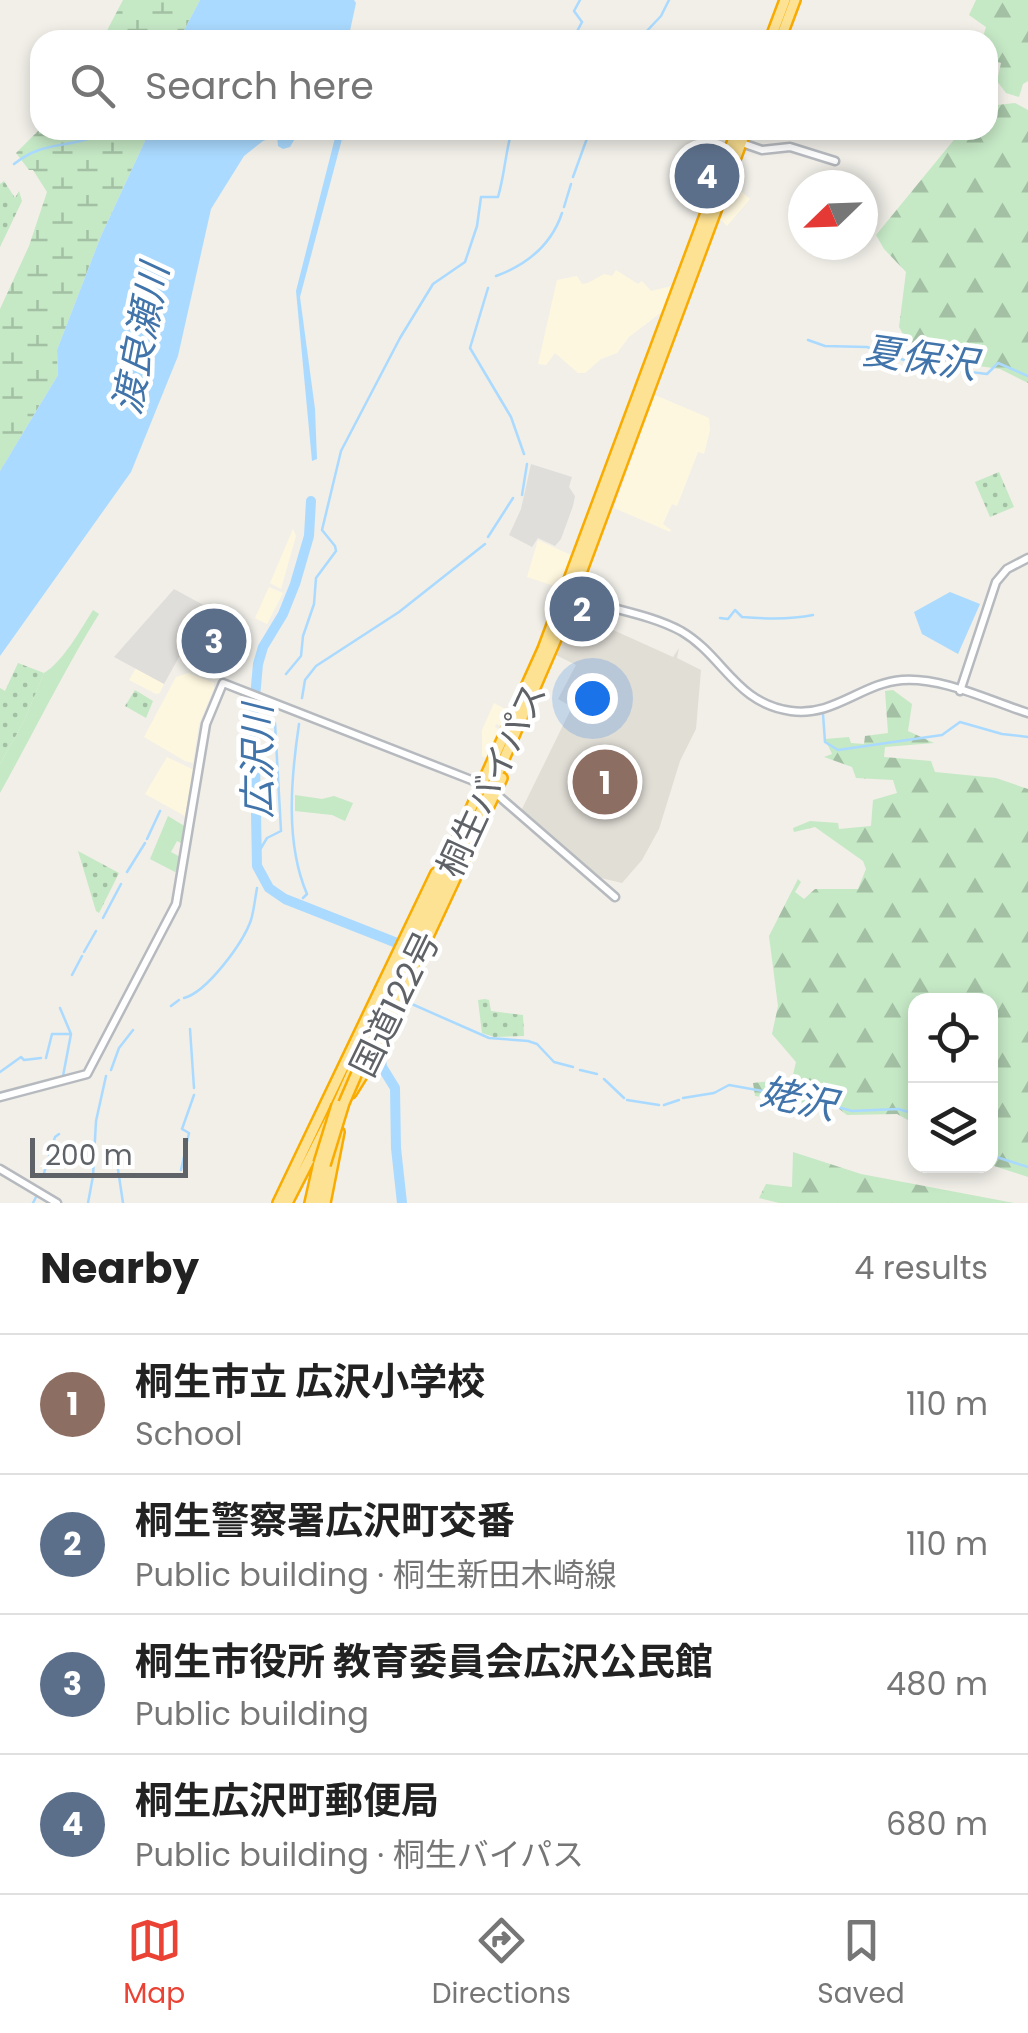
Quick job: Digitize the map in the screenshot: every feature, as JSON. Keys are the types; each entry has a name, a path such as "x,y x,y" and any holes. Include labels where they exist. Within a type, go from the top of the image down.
{"highway":[{"path":"774,30 785,0"},
{"path":"784,30 795,0"},
{"name":"桐生バイパス","path":"512,742 736,140"},
{"name":"桐生バイパス","path":"493,764 570,594"},
{"name":"国道122号","path":"278,1203 512,742"},
{"name":"国道122号","path":"287,1203 324,1127 366,1069 487,787 493,764"},
{"name":"桐生バイパス","path":"310,1203 338,1102 487,787"},
{"path":"304,1147 327,1112 340,1105 343,1112 322,1203"},
{"name":"桐生バイパス","path":"322,1164 322,1203"}],"street":[{"path":"741,140 762,150 790,147 835,161"},
{"path":"960,691 996,582 1007,569 1028,558"},
{"path":"570,594 680,631 746,692 781,709 830,708 900,680 938,684 1028,713"},
{"path":"0,1096 87,1074 176,904 206,724 223,684 487,787 615,897"},
{"path":"0,1168 57,1203"}],"shaded area":[{"path":"733,184 750,199 727,226 720,219"},
{"path":"616,270 638,284 642,281 651,291 672,286 663,311 629,337 617,353 601,359 585,373 578,373 555,353 546,365 538,364 557,280 577,276 582,284 588,283 604,274 612,276"},
{"path":"655,395 709,418 704,454 698,452 677,506 672,504 663,524 670,532 614,508"},
{"path":"531,464 572,477 569,487 575,496 573,506 555,546 538,538 532,547 509,535 521,509"},
{"path":"293,529 296,536 281,589 270,583"},
{"path":"538,540 573,556 560,588 527,577"},
{"path":"269,587 283,593 267,624 255,618"},
{"path":"174,589 207,607 164,684 114,657"},
{"path":"591,620 673,657 679,648 677,658 701,670 696,729 680,761 659,829 642,860 622,883 601,878 521,811 572,707 558,699 576,665 556,655 570,621 580,628"},
{"path":"136,668 164,684 160,693 129,680"},
{"path":"188,673 214,683 199,724 193,763 144,737 176,677"},
{"path":"494,703 509,711 502,726 496,724 500,730 486,758 482,756 482,730"},
{"path":"167,757 194,770 185,816 145,794"}],"green space":[{"path":"123,0 200,0 184,30 107,30"},
{"path":"976,0 1028,0 1028,81 1019,97 1006,93 998,82 998,30 985,30 969,15"},
{"path":"1015,103 1028,110 1028,383 1000,369 916,357 899,327 906,272 878,238 878,233 954,140 998,140 998,105"},
{"path":"30,139 145,141 101,236 57,350 58,375 0,471 0,309 29,246 47,192 16,153"},
{"path":"4,181 15,198 19,191 22,201 0,247 0,184"},
{"path":"999,472 1014,507 990,517 975,482"},
{"path":"93,610 99,614 0,793 0,764 44,673 64,654"},
{"path":"18,663 44,673 0,764 0,688 5,691"},
{"path":"135,690 153,701 146,718 125,706"},
{"path":"893,690 912,704 908,731 934,743 885,747 884,757 931,761 935,772 996,778 1028,789 1028,1177 998,1167 998,993 908,993 908,1120 897,1114 847,1115 838,1108 755,1096 753,1083 792,1079 796,1062 772,1034 778,1006 769,936 798,879 801,882 795,892 804,899 815,889 858,889 866,869 863,861 815,827 794,832 793,828 810,821 838,823 839,829 871,826 873,800 897,793 893,780 856,778 852,767 824,757 832,754 825,739 849,737 851,743 864,744 865,736 888,733 885,691"},
{"path":"295,795 322,799 334,796 353,803 345,821 332,815 295,811"},
{"path":"168,816 186,827 183,844 177,841 171,852 182,858 175,872 150,859"},
{"path":"78,851 119,873 99,913 96,911"},
{"path":"478,1000 489,1000 491,1011 523,1015 524,1036 494,1037 482,1033"},
{"path":"793,1152 861,1174 1014,1203 779,1203 759,1198 766,1184 792,1187"}],"water":[{"path":"200,0 356,3 350,30 184,30"},
{"name":"渡良瀬川","path":"266,140 244,156 211,209 178,356 131,472 0,656 0,471 58,375 57,350 101,236 145,141"},
{"path":"277,140 294,140 290,147 278,146"},
{"path":"334,140 341,140 300,297 315,409 317,459 312,461 296,291"},
{"path":"950,592 980,604 958,654 922,634 914,612"}],"waterway":[{"path":"578,30 582,22 574,11 580,0"},
{"name":"広沢川","path":"648,30 669,0"},
{"path":"14,164 40,150 84,140"},
{"path":"286,674 301,656 316,578 336,551 322,530 341,451 433,284 465,262 477,226 481,197 498,197 510,140"},
{"name":"広沢川","path":"573,177 586,140"},
{"name":"広沢川","path":"564,207 571,184"},
{"name":"広沢川","path":"496,276 536,253 562,213"},
{"name":"広沢川","path":"488,288 470,348 511,417 524,454"},
{"name":"夏保沢","path":"808,340 825,346 867,347 921,366 987,374 998,363 1028,376"},
{"name":"広沢川","path":"522,495 527,464"},
{"name":"広沢川","path":"488,537 513,498"},
{"name":"広沢川","path":"311,501 309,536 295,584 258,664 254,708 257,866 269,888 285,899 397,943"},
{"path":"302,698 305,680 316,666 399,612 485,544"},
{"path":"720,618 728,619 735,610 742,617 751,618 813,615"},
{"path":"823,714 825,742 838,750 942,735 960,722 1028,737"},
{"path":"256,848 281,831 275,723"},
{"path":"299,724 292,810 295,854 307,894 303,898"},
{"path":"147,839 160,811"},
{"path":"127,872 145,843"},
{"path":"103,918 121,884"},
{"path":"184,998 203,987 232,953 251,920 257,888"},
{"path":"84,952 96,931"},
{"path":"72,975 82,956"},
{"name":"広沢川","path":"407,996 418,972"},
{"path":"171,1006 179,1000"},
{"name":"広沢川","path":"383,1046 405,1000"},
{"name":"姥沢","path":"405,1001 489,1038 537,1044 554,1062 573,1067"},
{"path":"60,1008 71,1034 63,1076"},
{"path":"190,1029 194,1088"},
{"path":"111,1070 119,1048 133,1030"},
{"path":"46,1058 52,1034 71,1034"},
{"name":"広沢川","path":"380,1052 382,1067 395,1088 402,1203"},
{"path":"0,1072 21,1057 41,1058"},
{"name":"姥沢","path":"580,1070 597,1074"},
{"path":"88,1203 96,1121 106,1076"},
{"name":"姥沢","path":"604,1079 624,1098"},
{"name":"姥沢","path":"683,1098 714,1093 729,1085 852,1111 908,1112"},
{"path":"187,1142 189,1133 182,1129 194,1095"},
{"name":"姥沢","path":"627,1100 659,1105"},
{"name":"姥沢","path":"664,1105 679,1100"},
{"path":"44,1173 59,1134"},
{"path":"181,1170 186,1148"},
{"path":"116,1156 123,1203"},
{"name":"姥沢","path":"998,1158 1028,1167"},
{"path":"33,1203 36,1197"}],"place":[{"name":"桐生広沢町郵便局","path":"707,176"},
{"name":"桐生警察署広沢町交番","path":"582,609"},
{"name":"桐生市役所 教育委員会広沢公民館","path":"214,641"},
{"name":"桐生市立 広沢小学校","path":"605,782"}]}
